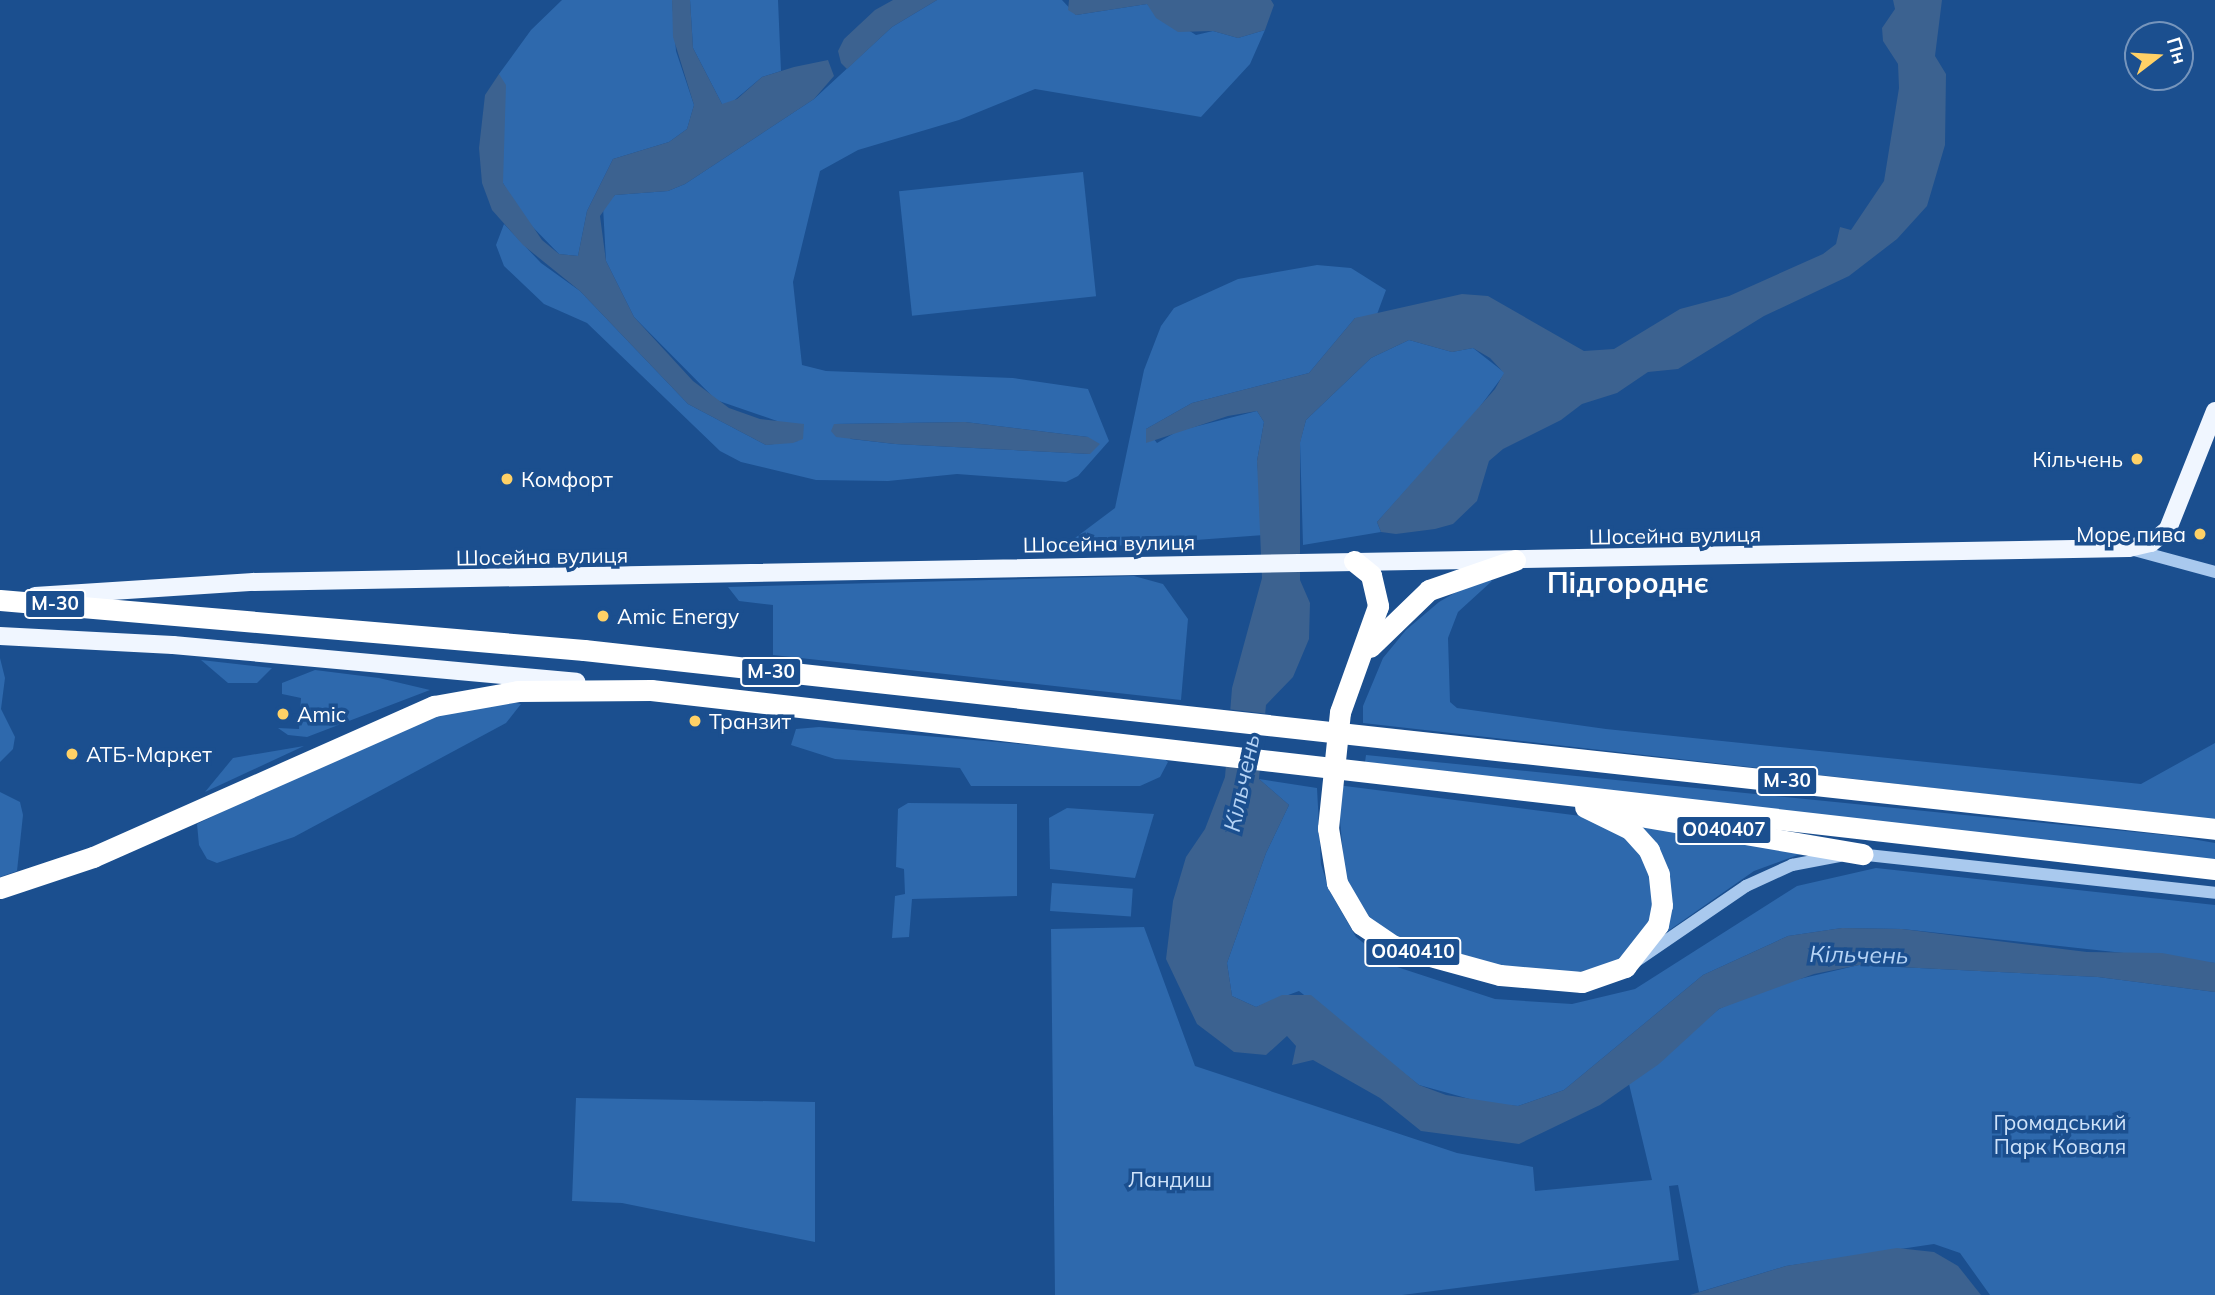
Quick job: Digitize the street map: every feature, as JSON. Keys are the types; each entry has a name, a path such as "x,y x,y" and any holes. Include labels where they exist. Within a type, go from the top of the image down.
{"highway":[{"name":"О040410","path":"1353,672 1396,617 1429,590 1515,560"},
{"name":"О040410","path":"1354,561 1371,575 1379,596 1375,620 1340,712 1328,828 1337,883 1361,924 1394,946 1513,977 1582,982 1625,967 1642,953 1658,925 1662,905 1659,874 1648,850 1630,829 1585,807 1497,786"},
{"name":"М-30","path":"0,599 584,650 2215,829"},
{"name":"М-30","path":"0,888 93,856 434,706 518,691 651,690 2215,869"},
{"name":"О040407","path":"1585,807 1863,854"}],"main road":[{"name":"О040410","path":"2129,548 2151,543 2168,529 2215,411"},
{"name":"Шосейна вулиця","path":"0,599 254,582 2129,548"},
{"path":"0,636 173,645 651,690"}],"street":[{"name":"Шосейна вулиця","path":"2129,548 2215,572"},
{"path":"1625,967 1771,873 1814,860 1863,854"},
{"name":"О040407","path":"1863,854 2215,893"}],"green space":[{"path":"562,0 672,0 676,51 694,105 687,129 669,142 613,159 587,211 578,256 559,254 519,213 503,183 500,159 499,74 531,30"},
{"path":"690,0 778,0 781,71 762,77 730,104 722,104 693,48"},
{"path":"937,0 1062,0 1076,15 1147,4 1196,35 1213,31 1238,38 1265,30 1250,64 1201,117 1035,89 959,120 858,150 820,171 793,282 802,365 826,371 1013,378 1088,389 1109,441 1078,476 1066,482 957,474 888,481 816,480 741,462 720,451 587,323 544,304 504,266 496,245 504,224 541,263 580,291 688,404 766,445 798,441 777,421 716,400 634,317 606,261 603,207 615,195 668,191 685,184 814,99 892,27","holes":["965,422 1088,437 1090,454 895,444 851,439 835,424"]},
{"path":"1083,172 1096,296 912,316 899,191"},
{"path":"1317,265 1351,268 1386,290 1376,317 1355,318 1309,373 1192,403 1146,429 1157,443 1178,431 1257,411 1264,422 1257,461 1264,535 1059,550 1115,508 1144,370 1161,326 1174,308 1238,279"},
{"path":"1409,340 1452,352 1473,348 1505,373 1470,420 1377,522 1381,532 1303,545 1300,442 1306,420 1371,358"},
{"path":"1134,576 1163,584 1188,619 1181,700 773,655 773,605 739,601 728,587"},
{"path":"1484,576 1492,581 1458,612 1448,638 1450,702 1457,708 1606,729 2141,784 2215,743 2215,820 1363,723 1363,706 1383,658 1406,630 1439,602"},
{"path":"0,658 5,678 1,709 15,737 13,749 0,762"},
{"path":"201,660 272,668 257,683 228,683"},
{"path":"315,670 379,678 430,690 307,737 288,735 278,728 299,729 301,698 282,694 282,683"},
{"path":"506,701 521,704 506,723 294,837 217,863 207,859 199,845 197,824 368,741 432,715"},
{"path":"819,727 1161,756 1168,762 1160,777 1140,786 971,786 960,768 835,759 791,745 796,729"},
{"path":"304,746 205,792 233,758"},
{"path":"1366,755 2175,836 2215,843 2215,864 1365,762"},
{"path":"1259,779 1317,788 1321,864 1329,890 1356,937 1391,965 1495,999 1572,1004 1635,989 1797,886 1876,868 2215,905 2215,963 1902,929 1842,928 1788,936 1703,975 1564,1090 1518,1106 1484,1103 1419,1085 1299,991 1256,1007 1232,996 1227,963 1266,853 1289,805"},
{"path":"1337,785 1581,816 1621,831 1647,860 1655,906 1641,943 1610,965 1568,974 1535,974 1398,940 1373,925 1345,878"},
{"path":"0,792 20,802 23,815 17,871 0,877"},
{"path":"908,803 1017,804 1017,896 912,899 909,937 892,938 895,896 905,894 904,869 896,867 898,809"},
{"path":"1067,808 1154,814 1135,878 1050,869 1049,818"},
{"path":"1633,824 1806,852 1754,871 1658,938 1667,920"},
{"path":"1052,883 1133,889 1131,917 1050,911"},
{"path":"1144,927 1195,1066 1457,1153 1533,1167 1535,1191 1652,1180 1629,1084 1719,1009 1769,986 1859,965 2098,977 2215,992 2215,1295 1990,1295 1960,1253 1934,1244 1786,1266 1699,1292 1678,1185 1669,1186 1679,1260 1402,1295 1055,1295 1051,929"},
{"path":"576,1098 815,1102 815,1242 622,1203 572,1201"}],"water":[{"path":"672,0 690,0 693,48 722,104 737,99 762,77 794,67 828,60 834,76 814,99 685,184 668,191 615,195 600,216 606,261 634,317 693,381 729,408 760,419 804,424 803,439 793,443 766,445 688,404 580,291 523,245 492,210 482,183 479,148 485,95 499,74 506,85 503,183 542,240 559,254 578,256 587,211 613,159 669,142 687,129 694,105 673,37"},
{"path":"893,0 937,0 892,27 847,69 841,63 838,51 844,39 875,10"},
{"path":"1069,0 1271,0 1274,5 1265,30 1238,38 1213,31 1178,32 1156,18 1147,4 1076,15 1068,10"},
{"path":"1893,0 1942,0 1935,56 1946,74 1945,145 1927,206 1897,239 1849,276 1764,316 1678,369 1648,372 1617,393 1582,404 1561,420 1503,449 1489,461 1477,501 1453,524 1435,529 1396,534 1381,532 1377,522 1495,389 1504,373 1490,358 1473,348 1452,352 1409,340 1371,358 1306,420 1300,443 1300,580 1310,603 1309,639 1293,677 1266,705 1259,779 1289,805 1266,853 1227,963 1232,996 1256,1007 1282,995 1311,995 1419,1085 1446,1095 1518,1106 1564,1090 1703,975 1788,936 1842,928 1902,929 2087,952 2162,953 2215,963 2215,992 2098,977 1859,965 1814,974 1719,1009 1659,1064 1600,1105 1519,1144 1421,1131 1380,1098 1313,1060 1292,1065 1296,1046 1287,1036 1266,1055 1234,1052 1197,1024 1166,959 1173,901 1186,857 1205,829 1225,777 1232,688 1262,578 1257,461 1264,422 1257,411 1228,416 1146,443 1146,429 1192,403 1309,373 1355,318 1462,294 1488,296 1584,351 1614,349 1680,309 1729,296 1823,254 1836,244 1840,227 1851,230 1884,181 1899,88 1898,64 1883,41 1882,28 1895,9"},
{"path":"965,422 1088,437 1100,444 1090,454 895,444 836,437 831,431 834,424"},
{"path":"1897,1248 1934,1252 1958,1266 1981,1295 1690,1295 1786,1266"}],"pier":[{"path":"1227,709 1269,714 1262,768 1220,763"}],"place":[{"name":"Кільчень","path":"2137,459"},
{"name":"Комфорт","path":"507,479"},
{"name":"Море пива","path":"2200,534"},
{"name":"Amic Energy","path":"603,616"},
{"name":"Amic","path":"283,714"},
{"name":"Транзит","path":"695,721"},
{"name":"АТБ-Маркет","path":"72,754"}],"district":[{"name":"Підгороднє","path":"1628,583"}],"park label":[{"name":"Громадський Парк Коваля","path":"2060,1134"},
{"name":"Ландиш","path":"1170,1179"}]}
